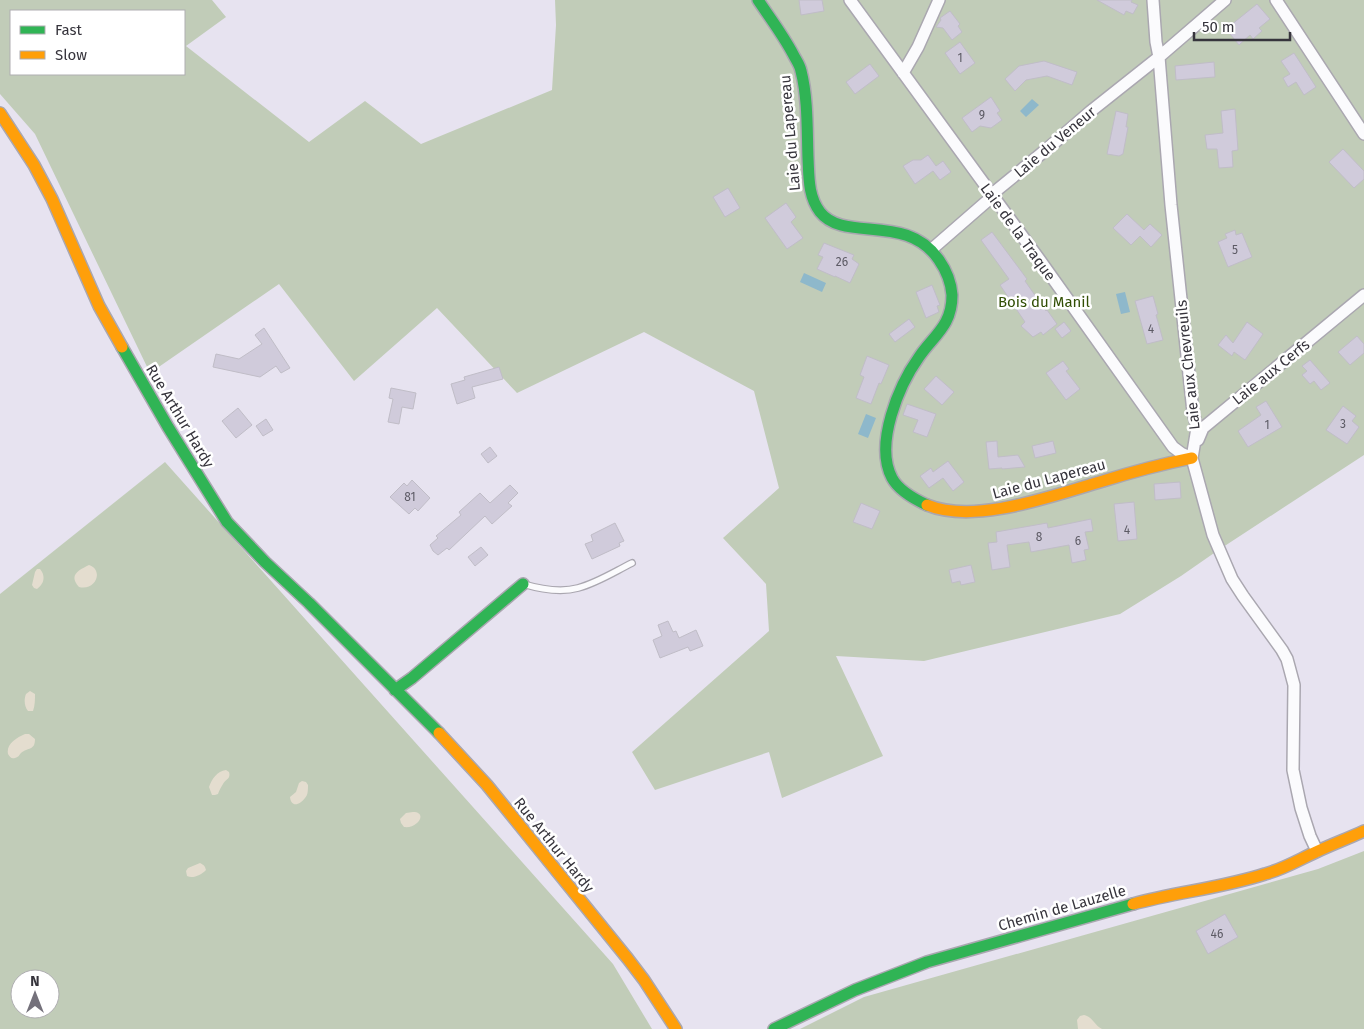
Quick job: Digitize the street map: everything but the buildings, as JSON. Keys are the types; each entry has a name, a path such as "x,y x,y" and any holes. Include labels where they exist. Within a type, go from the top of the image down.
{"street":[{"name":"Laie de la Traque","path":"850,0 1174,448 1192,458"},
{"path":"903,73 918,48 940,0"},
{"name":"Laie aux Chevreuils","path":"1153,0 1171,205 1193,412 1197,428 1192,458 1213,535 1222,559 1243,596 1287,659 1294,685 1293,770 1301,808 1317,852"},
{"name":"Laie du Veneur","path":"932,249 993,198 997,190 1091,110 1159,57 1225,0"},
{"path":"1276,0 1364,134"},
{"name":"Laie du Lapereau","path":"761,1 785,39 801,70 805,95 809,187 817,209 829,220 840,225 897,232 915,238 932,249 948,277 952,295 951,307 944,327 910,372 889,425 886,447 887,462 891,476 900,488 912,498 935,508 952,512 986,511 1013,506 1192,458"},
{"name":"Rue Arthur Hardy","path":"0,113 34,165 52,199 80,265 104,314 168,427 227,522 264,562 309,603 440,734 487,785 628,959 676,1029"},
{"name":"Laie aux Cerfs","path":"1192,458 1203,428 1364,296"},
{"path":"395,690 412,678 522,584"},
{"name":"Chemin de Lauzelle","path":"774,1029 855,990 927,962 1136,903 1244,881 1292,864 1364,831"}],"lane":[{"path":"522,584 558,591 577,589 632,563"}],"green space":[{"name":"Bois du Manil","path":"0,0 212,0 226,17 186,46 309,142 365,101 421,144 552,90 556,25 555,0 1364,0 1364,455 1120,614 924,661 836,656 883,756 782,798 769,752 655,790 632,752 769,631 766,584 723,538 779,488 754,391 644,332 517,393 437,308 354,381 279,284 150,373 35,134 0,94"},
{"path":"165,462 613,964 652,1029 0,1029 0,594"},
{"path":"1364,851 1364,1029 800,1029 864,997 1318,869"}],"sand":[{"path":"89,565 96,571 96,579 90,586 79,587 75,579 76,573"},
{"path":"37,569 40,569 44,577 43,582 37,589 32,585"},
{"path":"30,691 35,694 33,711 28,711 25,705 26,694"},
{"path":"25,734 29,734 35,739 34,745 17,757 11,758 8,754 10,744"},
{"path":"226,770 229,772 229,778 223,784 218,794 212,795 209,787 212,781 217,774"},
{"path":"302,781 308,785 307,795 301,802 294,804 290,797 296,792 299,783"},
{"path":"413,812 420,815 419,820 413,826 404,827 400,819 406,813"},
{"path":"200,863 206,870 197,876 187,876 186,871 188,868"},
{"path":"1084,1015 1102,1029 1078,1029 1077,1020 1080,1016"}],"water":[{"path":"1032,99 1039,105 1026,117 1020,111"},
{"path":"804,273 826,283 822,292 800,282"},
{"path":"1125,292 1130,312 1121,314 1116,294"},
{"path":"866,414 876,418 868,438 858,434"}],"traffic: fast":[{"path":"758,0 798,62 806,103 810,186 813,199 820,212 831,221 844,226 894,232 910,237 926,245 939,260 946,272 952,295 949,315 946,322 911,369 897,399 887,432 887,464 892,478 903,491 927,505"},
{"path":"122,347 168,427 227,522 265,562 309,603 439,733"},
{"path":"395,690 412,678 523,584"},
{"path":"774,1029 855,990 927,962 1133,904"}],"traffic: slow":[{"path":"0,113 34,165 52,199 99,306 122,347"},
{"path":"927,505 947,510 968,512 1015,506 1136,471 1192,458"},
{"path":"439,733 487,785 628,959 676,1029"},
{"path":"1133,904 1232,883 1272,872 1364,831"}]}
